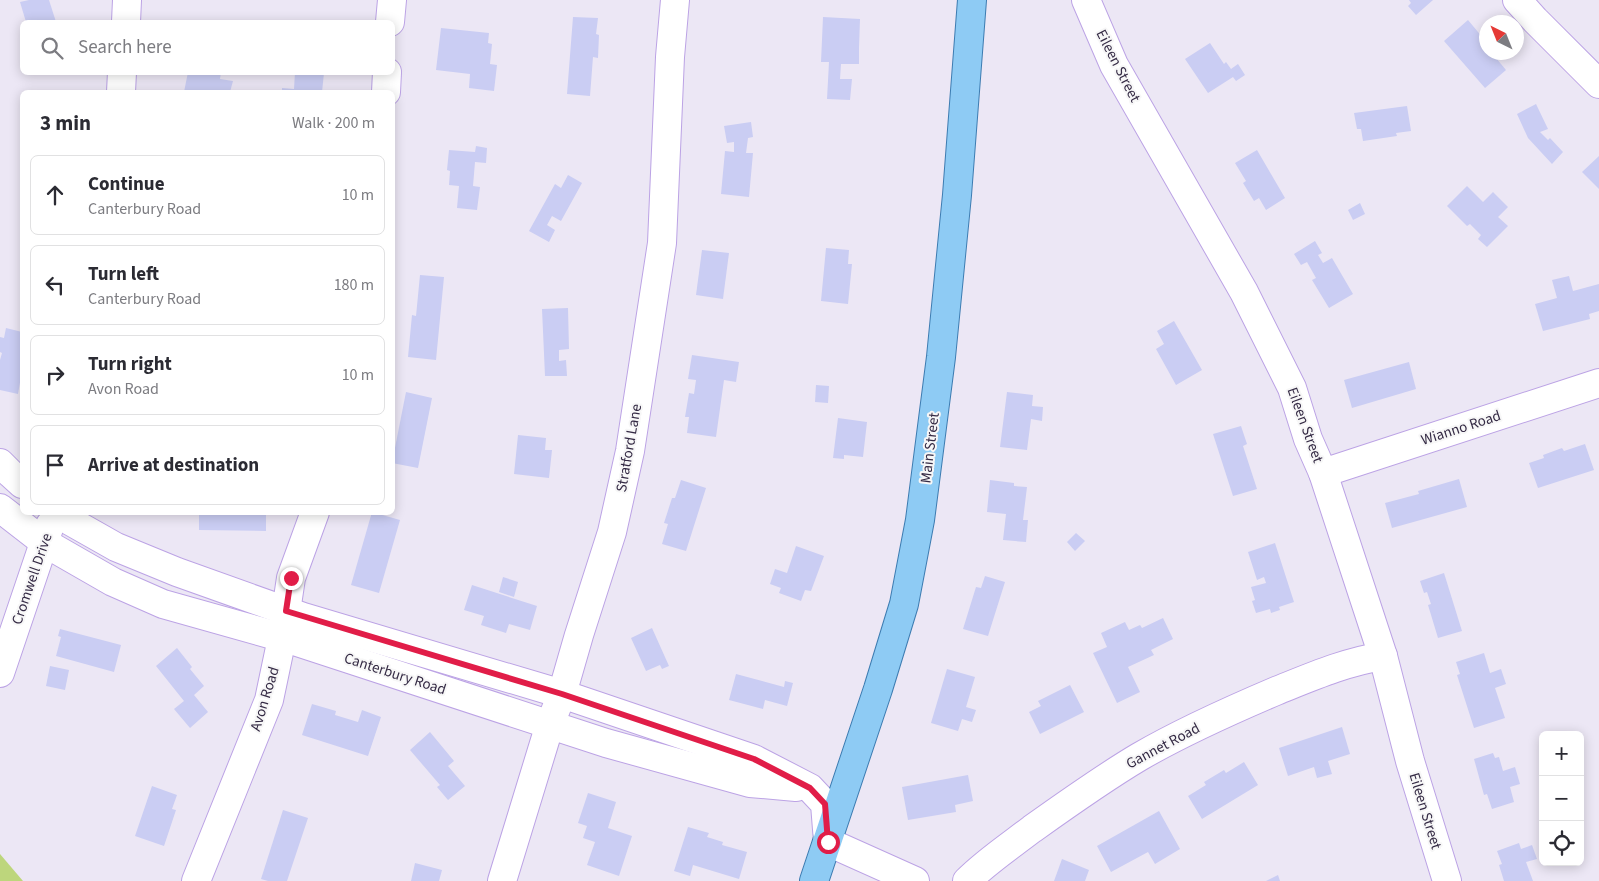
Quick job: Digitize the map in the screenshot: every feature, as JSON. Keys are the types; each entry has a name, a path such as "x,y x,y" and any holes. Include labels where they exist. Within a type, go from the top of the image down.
{"main road":[{"path":"971,11 989,0"},
{"name":"Main Street","path":"814,881 904,604 920,520 941,357 957,195 971,11"}],"street":[{"path":"126,20 127,0"},
{"path":"390,20 392,0"},
{"name":"Stratford Lane","path":"502,881 612,532 630,451 662,243 675,0"},
{"name":"Eileen Street","path":"1086,0 1114,65 1251,305 1292,388 1308,438 1323,473 1383,656 1410,761 1447,881"},
{"path":"1517,0 1599,84"},
{"path":"121,90 122,75"},
{"path":"386,90 387,75"},
{"name":"Wianno Road","path":"1323,473 1599,383"},
{"path":"0,463 20,482"},
{"name":"Canterbury Road","path":"0,508 45,543 113,582 163,604 282,638 606,743 750,783 810,788"},
{"name":"Cromwell Drive","path":"0,673 53,515"},
{"name":"Canterbury Road","path":"64,515 116,547 177,572 286,611 562,694 754,759 810,788 825,804 828,842"},
{"name":"Avon Road","path":"196,881 268,700 282,638 291,578 315,515"},
{"name":"Gannet Road","path":"967,881 982,866 1080,794 1148,752 1247,703 1326,670 1359,660 1383,656"},
{"path":"828,842 915,881"}],"green space":[{"path":"0,854 23,881 0,881"}],"building":[{"path":"49,0 55,20 25,20 20,2"},
{"path":"1409,0 1433,0 1416,15 1408,6 1411,3"},
{"path":"573,17 598,18 596,34 599,35 598,58 593,57 590,96 567,94"},
{"path":"823,17 860,19 859,64 841,64 840,79 852,79 850,100 827,99 829,62 821,62"},
{"path":"1468,20 1479,33 1479,60 1498,60 1506,70 1485,88 1444,41"},
{"path":"441,28 489,33 488,43 492,44 490,64 497,65 494,91 469,88 470,74 436,70"},
{"path":"1210,43 1224,64 1226,62 1231,69 1238,64 1245,75 1236,81 1233,77 1208,93 1185,59"},
{"path":"187,75 221,75 220,79 233,81 231,90 184,90"},
{"path":"295,75 324,75 322,90 282,90 282,88 294,89"},
{"path":"1536,104 1548,129 1540,132 1548,140 1550,138 1563,152 1552,164 1528,138 1517,114"},
{"path":"1407,106 1411,131 1396,133 1397,136 1363,141 1361,129 1357,129 1354,113"},
{"path":"751,122 753,137 748,138 746,153 753,153 749,197 721,194 725,151 734,152 734,142 727,143 724,126"},
{"path":"476,146 487,148 486,163 475,162 473,186 480,187 477,210 457,208 459,186 449,185 450,171 447,170 449,150 475,152"},
{"path":"1257,150 1285,198 1266,210 1259,198 1254,201 1243,183 1246,181 1235,163"},
{"path":"1599,156 1599,189 1582,172"},
{"path":"568,175 582,183 561,221 552,216 547,225 555,230 549,242 529,231 555,184 561,188"},
{"path":"1467,186 1483,202 1493,192 1508,207 1498,217 1508,226 1487,247 1478,239 1481,235 1470,224 1467,226 1447,206"},
{"path":"1360,203 1365,214 1353,220 1348,210"},
{"path":"1315,241 1322,253 1318,255 1323,263 1332,258 1353,294 1329,308 1312,280 1316,278 1307,262 1301,265 1294,254"},
{"path":"826,248 849,250 848,264 852,264 848,304 821,301"},
{"path":"702,250 729,253 723,299 696,295"},
{"path":"420,275 444,277 436,360 408,357 412,315 416,316"},
{"path":"1569,276 1573,291 1599,284 1599,311 1589,314 1590,319 1543,331 1535,304 1557,298 1552,280"},
{"path":"568,308 569,349 559,350 559,361 566,360 567,376 545,376 542,309"},
{"path":"1174,321 1202,370 1176,385 1156,349 1164,344 1157,331"},
{"path":"6,328 20,332 20,382 18,394 0,390 0,360 2,353 0,352 0,337 4,338"},
{"path":"692,355 739,362 736,382 724,380 716,437 687,433 689,417 685,417 689,393 694,394 696,380 688,379"},
{"path":"1409,362 1416,389 1352,408 1344,380"},
{"path":"816,385 829,386 828,403 815,402"},
{"path":"406,392 432,398 418,468 395,464 395,448"},
{"path":"1007,392 1033,395 1032,406 1043,407 1042,421 1031,419 1027,450 1000,447"},
{"path":"838,418 867,422 863,457 844,455 844,459 833,458"},
{"path":"1241,426 1247,444 1243,446 1257,489 1233,496 1213,434"},
{"path":"518,435 546,438 545,450 552,450 549,478 514,474"},
{"path":"1585,444 1594,470 1538,488 1529,463 1544,458 1543,455 1562,448 1564,451"},
{"path":"1459,479 1467,507 1392,528 1385,503 1419,494 1418,491"},
{"path":"681,480 706,488 686,551 662,544 668,524 664,523 672,498 675,498"},
{"path":"990,480 1014,483 1014,486 1027,487 1023,520 1028,520 1026,542 1003,540 1006,514 987,512"},
{"path":"199,515 266,515 266,531 199,530"},
{"path":"371,515 382,515 400,520 379,593 351,585"},
{"path":"1076,533 1085,541 1075,551 1067,542"},
{"path":"1275,543 1294,602 1279,607 1280,610 1271,613 1270,609 1256,613 1252,601 1255,600 1251,587 1266,583 1264,577 1257,580 1248,552"},
{"path":"796,546 824,556 811,591 805,590 801,601 779,593 781,588 770,584 775,569 787,573"},
{"path":"1444,573 1462,631 1438,638 1428,605 1431,604 1427,592 1424,593 1420,581"},
{"path":"985,576 1005,582 988,636 963,629 976,587 981,588"},
{"path":"503,577 518,582 514,597 499,592"},
{"path":"472,585 537,606 530,630 509,624 506,633 481,625 484,616 464,610"},
{"path":"1163,618 1173,639 1151,650 1154,655 1128,667 1140,692 1117,703 1093,653 1107,647 1101,633 1125,622 1129,630 1140,625 1142,628"},
{"path":"652,628 669,666 662,669 660,665 646,671 631,638"},
{"path":"60,629 121,645 114,672 56,656 61,637 58,636"},
{"path":"177,648 192,667 190,669 204,686 194,695 208,712 190,728 174,709 184,701 156,666"},
{"path":"1484,653 1490,673 1501,669 1506,684 1495,688 1505,718 1474,728 1457,675 1460,674 1456,662"},
{"path":"50,666 69,670 65,690 46,686"},
{"path":"947,669 975,677 966,707 976,710 972,722 962,719 958,731 931,723"},
{"path":"736,674 784,687 785,681 793,683 787,706 765,700 763,709 729,700"},
{"path":"1070,685 1084,712 1040,734 1029,712 1041,706 1038,701"},
{"path":"312,704 336,711 335,715 358,722 362,710 381,717 368,756 302,735"},
{"path":"1342,727 1350,754 1328,761 1332,774 1317,778 1314,767 1288,776 1279,748"},
{"path":"430,732 454,761 448,766 465,786 448,800 437,787 440,785 410,750"},
{"path":"1493,753 1495,758 1499,757 1503,771 1515,767 1520,784 1510,787 1514,802 1492,809 1487,794 1484,795 1474,759"},
{"path":"1244,762 1258,785 1202,819 1188,796 1206,785 1204,782 1224,770 1226,773"},
{"path":"968,775 973,801 955,805 956,812 908,820 902,787"},
{"path":"152,786 177,795 172,809 176,810 164,846 135,836"},
{"path":"588,793 616,802 608,828 632,836 619,876 587,865 595,842 583,838 587,826 578,823"},
{"path":"283,810 308,818 287,881 268,881 261,879"},
{"path":"1159,811 1180,849 1155,864 1148,852 1111,872 1097,846"},
{"path":"688,827 709,833 707,837 723,842 722,845 747,852 739,879 693,865 690,876 674,871"},
{"path":"1519,843 1521,849 1532,845 1537,859 1526,862 1533,881 1504,881 1499,865 1502,864 1497,851"},
{"path":"1062,859 1089,870 1085,881 1054,881"},
{"path":"415,863 442,870 439,881 411,881"},
{"path":"1278,875 1280,881 1266,881"}],"route":[{"path":"291,578 286,611 562,694 754,759 810,788 825,804 828,842"}]}
